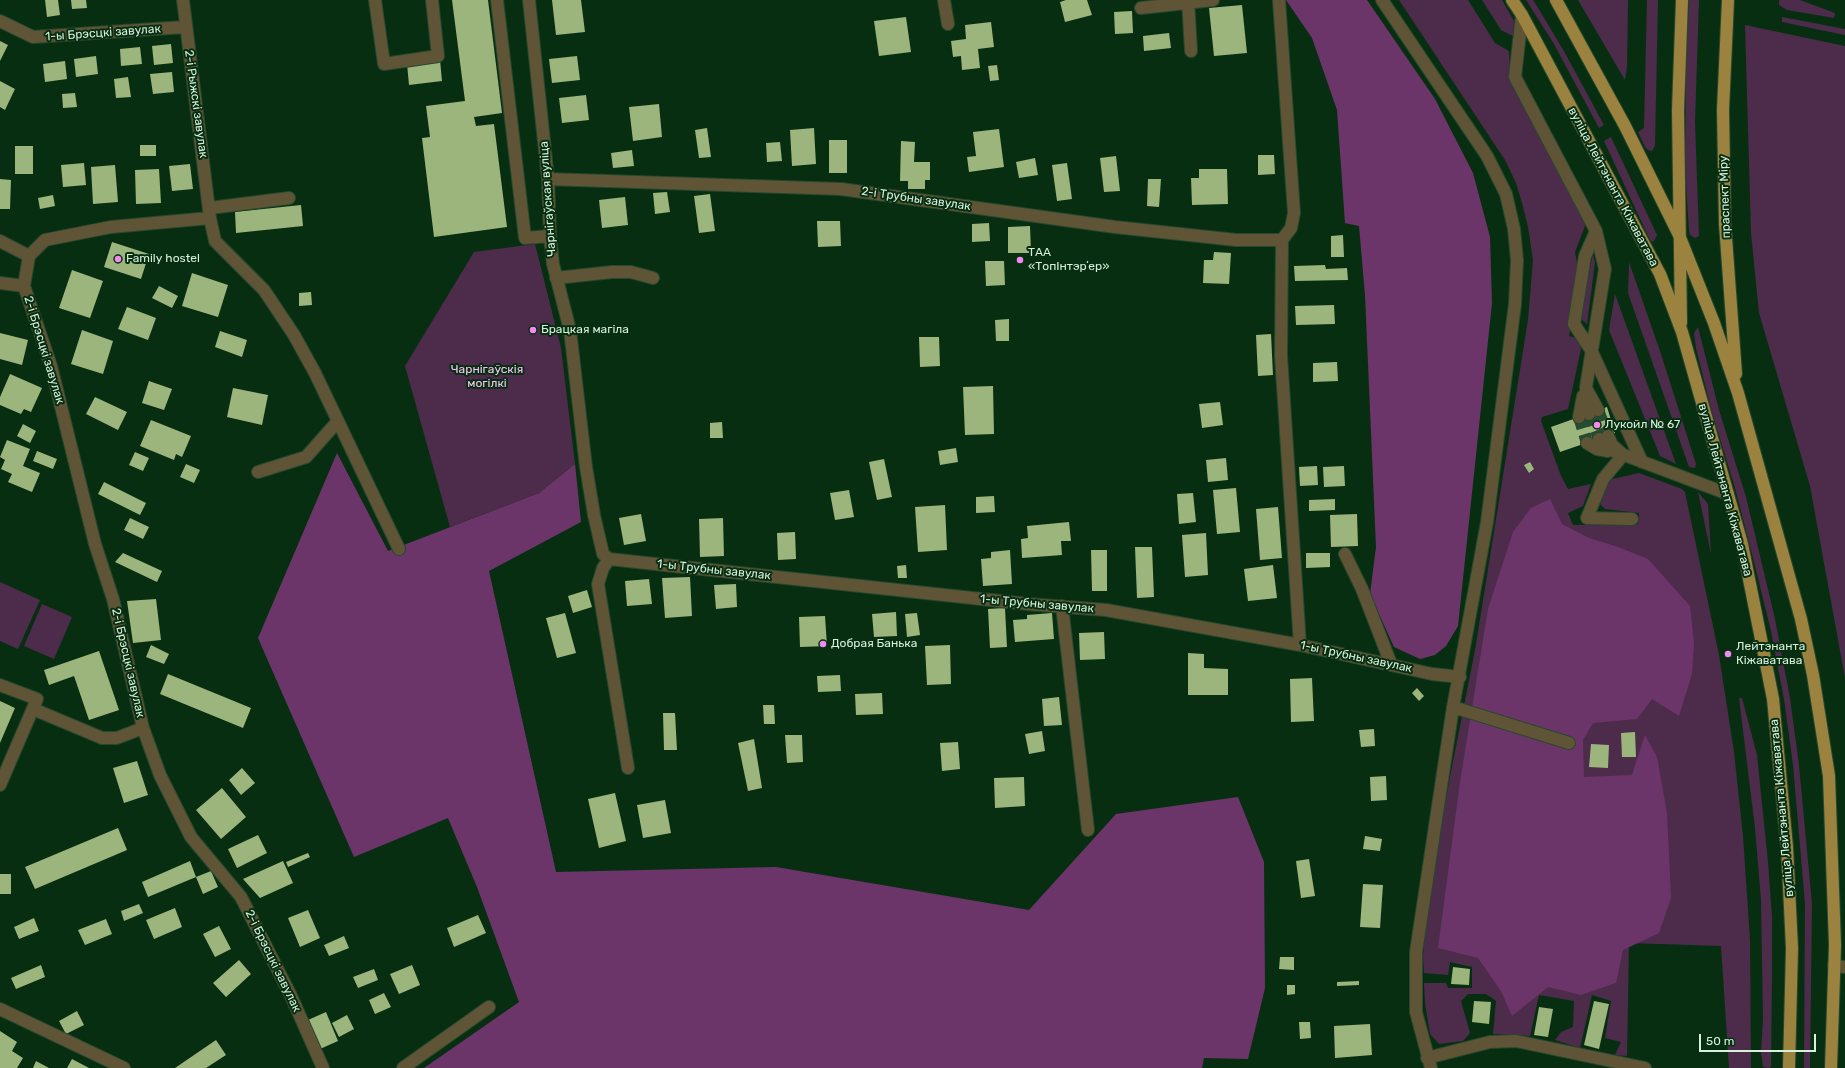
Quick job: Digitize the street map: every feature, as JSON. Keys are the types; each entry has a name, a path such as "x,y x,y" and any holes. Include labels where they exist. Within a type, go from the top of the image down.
{"main road":[{"name":"вуліца Лейтэнанта Кіжаватава","path":"1512,0 1522,15 1660,274 1682,332 1742,544 1773,699 1787,847 1792,948 1789,1068"},
{"path":"1556,0 1625,126 1679,235 1714,323 1738,393 1801,619 1827,757 1834,906 1840,967 1831,1068"},
{"path":"1682,0 1678,102 1679,235 1682,332"},
{"name":"праспект Міру","path":"1728,0 1723,110 1725,224 1738,393"}],"street":[{"name":"2-і Рыжскі завулак","path":"183,0 185,27 215,241 264,290 294,335 315,373 398,549"},
{"path":"375,0 384,64 438,56 432,0"},
{"path":"497,0 524,238 550,236"},
{"name":"Чарнігаўская вуліца","path":"529,0 548,179 550,236 556,278 570,330 586,467 594,515 603,554 609,559"},
{"path":"944,0 948,24"},
{"path":"1141,8 1213,0"},
{"path":"1279,0 1294,213 1291,228 1282,240 1281,356 1300,645"},
{"path":"1382,0 1487,156 1506,194 1514,229 1517,260 1515,304 1487,522 1460,677 1453,707 1416,952 1416,1012 1429,1063 1490,1042 1516,1041 1645,1068"},
{"path":"1188,2 1191,51"},
{"path":"1522,15 1515,77 1596,231 1605,269 1586,387 1586,406 1589,414"},
{"name":"1-ы Брэсцкі завулак","path":"0,21 33,37 185,27"},
{"name":"2-і Трубны завулак","path":"548,179 841,189 1115,227 1236,240 1282,240"},
{"path":"0,241 29,256 45,240 111,227 210,213 289,198"},
{"path":"1596,231 1585,256 1574,324 1591,350 1642,462"},
{"name":"2-і Брэсцкі завулак","path":"29,256 24,286 51,366 95,544 113,599 144,728 160,775 191,837 241,897 291,996 323,1068"},
{"path":"556,278 612,272 631,272 653,278"},
{"path":"0,284 24,286"},
{"path":"258,472 306,457 338,421"},
{"path":"1624,455 1612,445 1598,439 1596,449 1624,455 1728,494"},
{"path":"1624,455 1603,479 1587,518 1632,519"},
{"path":"1345,554 1362,589 1391,664"},
{"path":"609,559 603,568 598,584 628,768"},
{"name":"1-ы Трубны завулак","path":"609,559 1028,604 1106,610 1300,645 1432,674 1460,677"},
{"path":"1062,606 1088,830"},
{"path":"0,685 37,699 0,785"},
{"path":"1453,707 1569,743"},
{"path":"33,709 102,738 117,738 144,728"},
{"path":"403,1068 489,1007"},
{"path":"0,1009 124,1068"}],"green space":[{"path":"1399,0 1468,0 1495,43 1509,51 1510,73 1584,214 1585,226 1575,252 1579,274 1576,303 1569,336 1580,339 1581,349 1568,409 1542,417 1541,421 1561,476 1568,489 1591,484 1583,506 1568,513 1573,525 1638,524 1639,513 1605,509 1600,504 1608,480 1639,473 1682,489 1685,492 1719,655 1734,752 1743,836 1750,940 1751,1068 1729,1068 1721,946 1629,943 1627,1056 1615,1055 1621,1042 1605,1038 1611,1001 1592,995 1580,1048 1555,1040 1561,1032 1573,1027 1574,1001 1539,995 1530,1036 1493,1034 1496,1001 1486,994 1468,994 1461,1001 1470,1033 1463,1041 1439,1044 1430,1034 1425,1003 1424,983 1446,983 1448,988 1472,988 1472,967 1450,962 1448,975 1424,973 1423,955 1427,911 1447,792 1475,650 1528,320 1533,260 1528,227 1522,203 1516,183 1505,160"},
{"path":"1482,0 1502,0 1514,21 1513,36 1501,30"},
{"path":"1526,0 1533,0 1565,53 1604,125 1599,128 1554,44"},
{"path":"1578,0 1628,0 1627,67 1625,80"},
{"path":"1647,0 1658,0 1655,146 1652,151 1645,147 1638,132 1644,128"},
{"path":"1689,0 1699,0 1695,122 1699,236 1695,238 1690,235 1689,230 1685,168 1686,57"},
{"path":"1779,0 1800,0 1835,13 1834,18 1787,10 1779,5"},
{"path":"1782,17 1845,29 1845,35 1782,22"},
{"path":"1745,25 1845,46 1845,678 1810,486 1759,313 1751,233"},
{"path":"1611,137 1657,235 1652,242 1604,141"},
{"name":"Чарнігаўскія могілкі","path":"535,244 561,348 575,464 539,493 450,527 405,366 474,252"},
{"path":"1593,254 1595,262 1587,324 1580,318"},
{"path":"1629,262 1661,354 1696,464 1695,468 1689,467 1628,293"},
{"path":"1615,294 1676,464 1660,456 1609,330"},
{"path":"1698,327 1719,410 1746,497 1775,619 1790,698 1799,765 1812,904 1810,1068 1804,1068 1805,904 1793,765 1784,699 1771,631 1751,550 1735,488 1711,409 1696,348 1694,333"},
{"path":"1698,492 1708,504 1711,554"},
{"path":"0,582 40,600 18,649 0,641"},
{"path":"42,604 72,617 54,659 24,646"},
{"path":"1739,698 1742,698 1757,755 1768,862 1772,917 1771,1067 1769,1068 1763,1067 1761,1052 1763,1019 1761,900 1755,828"}],"shaded area":[{"path":"1286,0 1367,0 1435,99 1473,173 1490,237 1492,303 1458,626 1446,646 1435,655 1420,659 1394,647 1370,594 1376,547 1365,295 1359,226 1345,223 1337,110 1312,38"},
{"path":"337,453 388,551 539,493 575,464 581,522 489,571 556,872 776,867 1029,910 1116,814 1238,797 1264,862 1265,988 1248,1059 1204,1058 1202,1068 424,1068 519,1002 477,887 448,818 354,857 258,638"},
{"path":"1550,499 1562,524 1589,538 1618,547 1648,559 1690,606 1694,643 1692,674 1679,716 1652,699 1637,719 1593,723 1583,740 1584,777 1632,775 1645,735 1657,757 1667,813 1671,898 1659,933 1623,950 1616,983 1581,995 1548,987 1512,1016 1501,991 1478,958 1438,948 1460,782 1488,609 1513,532 1531,508"}],"building":[{"path":"45,0 58,0 60,15 47,17"},
{"path":"71,0 86,0 87,8 72,9"},
{"path":"452,0 488,0 502,113 474,117 476,126 494,124 507,227 434,237 422,138 430,137 426,106 465,101"},
{"path":"552,0 581,0 585,32 556,35"},
{"path":"1066,0 1087,0 1092,15 1065,22 1060,2"},
{"path":"1242,5 1247,53 1214,56 1209,8"},
{"path":"1132,11 1133,33 1115,34 1114,12"},
{"path":"906,17 911,52 879,56 874,21"},
{"path":"991,22 994,47 978,49 980,68 962,70 961,56 953,57 951,41 966,39 965,25"},
{"path":"1169,33 1171,48 1144,51 1143,36"},
{"path":"0,41 8,45 0,61"},
{"path":"171,44 173,63 154,65 152,46"},
{"path":"140,47 142,64 121,66 120,49"},
{"path":"96,56 98,74 76,77 74,59"},
{"path":"577,56 580,80 552,83 549,59"},
{"path":"440,60 442,81 409,85 407,64"},
{"path":"65,61 67,79 45,82 43,64"},
{"path":"997,65 999,80 990,81 988,66"},
{"path":"172,72 174,92 153,94 150,74"},
{"path":"128,77 131,97 116,98 114,79"},
{"path":"0,81 15,89 5,110 0,107"},
{"path":"75,93 77,107 63,108 62,94"},
{"path":"586,95 589,120 562,123 559,98"},
{"path":"659,104 662,137 633,141 629,107"},
{"path":"707,128 711,157 699,158 695,130"},
{"path":"814,128 816,164 792,166 790,130"},
{"path":"999,129 1004,167 969,172 967,157 976,156 973,132"},
{"path":"829,140 847,140 847,173 829,173"},
{"path":"901,141 915,142 914,162 930,162 930,180 925,180 925,189 908,189 908,181 900,181"},
{"path":"780,142 782,161 767,162 766,143"},
{"path":"140,145 156,145 156,156 140,156"},
{"path":"15,146 33,146 33,174 15,174"},
{"path":"632,150 634,166 613,168 611,153"},
{"path":"1258,155 1274,155 1275,174 1258,175"},
{"path":"1116,156 1120,191 1104,192 1100,158"},
{"path":"1035,158 1038,175 1019,178 1016,162"},
{"path":"84,163 86,185 63,187 61,165"},
{"path":"1067,163 1072,199 1057,201 1052,165"},
{"path":"190,164 193,189 172,191 169,166"},
{"path":"115,165 118,202 93,204 91,167"},
{"path":"159,169 161,203 136,204 135,170"},
{"path":"1199,169 1227,169 1228,204 1192,205 1191,178 1199,178"},
{"path":"0,179 11,180 10,209 0,209"},
{"path":"1148,179 1161,179 1159,207 1147,206"},
{"path":"667,192 670,212 655,214 653,193"},
{"path":"710,194 715,231 699,233 694,196"},
{"path":"53,195 55,206 40,209 38,198"},
{"path":"625,197 628,225 602,228 599,200"},
{"path":"301,205 303,226 236,233 235,212"},
{"path":"817,221 840,221 841,246 818,247"},
{"path":"989,223 990,241 972,242 972,224"},
{"path":"1030,226 1031,253 1008,253 1008,227"},
{"path":"1343,235 1344,257 1331,257 1331,236"},
{"path":"112,242 149,254 141,279 104,267"},
{"path":"1214,252 1231,253 1229,284 1203,283 1204,260 1213,260"},
{"path":"985,261 1004,261 1005,285 986,286"},
{"path":"1325,265 1326,269 1347,268 1348,280 1295,281 1294,266"},
{"path":"72,270 103,281 90,318 59,308"},
{"path":"192,273 228,285 218,317 182,306"},
{"path":"159,286 178,296 172,308 152,298"},
{"path":"311,292 312,305 299,306 299,293"},
{"path":"1334,305 1335,324 1296,325 1295,306"},
{"path":"127,307 156,318 148,340 118,329"},
{"path":"1009,319 1009,341 996,341 995,320"},
{"path":"82,330 113,341 103,374 71,364"},
{"path":"220,331 247,340 242,357 215,347"},
{"path":"0,333 28,340 22,365 0,359"},
{"path":"1271,334 1273,375 1258,376 1256,335"},
{"path":"919,337 939,337 940,366 920,367"},
{"path":"1337,362 1338,381 1313,382 1313,363"},
{"path":"10,374 42,388 31,412 24,409 21,414 0,405 0,397"},
{"path":"149,381 172,389 164,410 142,403"},
{"path":"993,386 994,434 965,435 963,387"},
{"path":"233,388 268,395 262,425 227,417"},
{"path":"95,397 127,412 118,430 86,414"},
{"path":"1220,402 1223,425 1202,428 1199,404"},
{"path":"1607,407 1615,433 1560,452 1551,427"},
{"path":"151,420 191,436 182,457 176,454 174,460 140,446"},
{"path":"722,422 723,438 710,438 710,423"},
{"path":"23,424 36,431 30,443 17,436"},
{"path":"7,440 30,449 23,466 40,473 32,492 8,482 12,474 1,469 5,460 0,457"},
{"path":"956,448 958,462 940,465 938,451"},
{"path":"37,451 57,459 53,469 33,461"},
{"path":"135,452 149,458 143,471 129,465"},
{"path":"1226,458 1228,480 1208,482 1206,460"},
{"path":"884,459 892,497 877,500 869,462"},
{"path":"1530,462 1534,469 1529,473 1524,465"},
{"path":"186,464 200,470 194,483 180,477"},
{"path":"1317,466 1318,485 1300,486 1299,467"},
{"path":"1344,466 1345,486 1324,487 1323,467"},
{"path":"104,482 146,503 140,515 98,494"},
{"path":"1236,488 1240,532 1217,534 1213,490"},
{"path":"849,490 854,517 835,520 830,493"},
{"path":"1193,493 1196,522 1179,524 1177,494"},
{"path":"994,496 995,512 976,513 976,497"},
{"path":"1335,499 1335,510 1309,511 1309,500"},
{"path":"945,505 947,550 918,552 915,507"},
{"path":"1278,507 1282,558 1260,560 1256,509"},
{"path":"641,514 646,541 624,545 619,518"},
{"path":"1357,514 1358,546 1331,547 1330,515"},
{"path":"130,518 149,527 143,539 124,530"},
{"path":"723,518 724,556 700,557 699,519"},
{"path":"1069,522 1071,541 1061,541 1062,555 1022,558 1021,539 1028,538 1027,526"},
{"path":"795,532 796,559 778,560 777,533"},
{"path":"1206,533 1208,575 1185,577 1182,535"},
{"path":"1135,547 1152,547 1154,597 1137,598"},
{"path":"1010,550 1012,584 983,586 981,559 991,558 991,552"},
{"path":"1091,550 1107,550 1107,591 1092,591"},
{"path":"123,553 162,571 157,582 115,562"},
{"path":"1306,553 1330,553 1330,567 1306,568"},
{"path":"906,565 907,578 898,578 897,566"},
{"path":"1273,565 1277,598 1248,601 1244,569"},
{"path":"690,577 692,616 665,618 662,578"},
{"path":"649,579 652,604 627,606 625,581"},
{"path":"736,584 737,607 716,609 714,585"},
{"path":"587,590 592,607 573,613 568,596"},
{"path":"156,599 161,640 133,643 127,601"},
{"path":"1005,608 1007,647 990,648 988,609"},
{"path":"896,612 897,636 874,637 872,614"},
{"path":"565,613 576,653 557,658 546,618"},
{"path":"917,613 920,635 907,637 905,614"},
{"path":"1052,613 1054,639 1015,642 1013,620 1027,619 1027,615"},
{"path":"825,616 827,646 800,647 799,617"},
{"path":"1104,632 1105,659 1080,660 1079,633"},
{"path":"151,645 169,654 164,664 146,657"},
{"path":"950,645 951,684 927,685 925,646"},
{"path":"99,651 119,710 89,720 74,676 49,685 44,670"},
{"path":"1188,653 1204,654 1204,668 1228,669 1228,695 1188,695"},
{"path":"168,674 251,708 243,728 160,694"},
{"path":"840,675 841,691 818,692 817,676"},
{"path":"1312,678 1314,721 1291,722 1290,679"},
{"path":"1417,688 1424,696 1419,701 1412,693"},
{"path":"882,693 883,714 856,715 855,694"},
{"path":"1059,697 1062,725 1044,726 1042,699"},
{"path":"0,701 15,708 0,743"},
{"path":"763,705 774,705 775,724 764,724"},
{"path":"663,713 675,713 677,750 664,750"},
{"path":"1374,729 1375,746 1361,747 1359,730"},
{"path":"1042,731 1045,751 1029,754 1025,734"},
{"path":"1635,732 1636,757 1622,757 1621,733"},
{"path":"785,735 802,735 803,762 787,763"},
{"path":"754,739 762,788 748,791 738,743"},
{"path":"958,742 960,769 942,771 940,743"},
{"path":"1591,744 1609,745 1608,768 1589,767"},
{"path":"137,761 148,795 124,803 113,768"},
{"path":"242,768 255,783 241,795 229,780"},
{"path":"1386,776 1387,800 1371,801 1370,777"},
{"path":"1024,777 1025,806 995,808 994,778"},
{"path":"222,788 246,817 221,839 196,810"},
{"path":"615,793 626,841 599,848 588,799"},
{"path":"665,800 671,833 643,838 637,805"},
{"path":"118,828 127,850 35,889 25,867"},
{"path":"258,835 267,853 237,868 228,849"},
{"path":"1365,836 1382,839 1380,851 1363,849"},
{"path":"308,853 310,857 288,867 286,862"},
{"path":"1309,859 1315,896 1301,898 1296,861"},
{"path":"190,861 196,877 148,897 142,882"},
{"path":"283,861 293,883 260,898 243,879"},
{"path":"211,871 218,887 203,894 196,877"},
{"path":"0,874 11,874 11,894 0,894"},
{"path":"1363,884 1383,885 1380,928 1360,927"},
{"path":"139,904 143,913 124,921 121,911"},
{"path":"175,908 182,927 154,939 146,920"},
{"path":"308,910 320,938 300,947 288,918"},
{"path":"478,915 486,933 454,947 447,928"},
{"path":"34,918 39,931 19,939 14,927"},
{"path":"106,919 112,934 85,945 78,930"},
{"path":"219,926 231,949 215,957 203,934"},
{"path":"344,936 349,948 329,956 324,945"},
{"path":"1280,957 1294,957 1294,970 1279,969"},
{"path":"239,960 251,974 226,997 213,983"},
{"path":"41,965 45,977 16,989 11,978"},
{"path":"412,965 420,985 399,994 390,974"},
{"path":"1453,967 1470,969 1469,985 1451,984"},
{"path":"374,969 378,980 358,988 353,977"},
{"path":"1359,981 1359,985 1337,986 1337,982"},
{"path":"1287,985 1295,985 1295,994 1287,995"},
{"path":"384,993 391,1007 375,1014 369,1000"},
{"path":"1474,1001 1491,1002 1489,1024 1472,1022"},
{"path":"1594,1001 1609,1004 1599,1049 1584,1045"},
{"path":"1539,1007 1553,1009 1548,1037 1534,1035"},
{"path":"77,1011 84,1025 66,1034 59,1021"},
{"path":"326,1012 338,1041 320,1049 308,1020"},
{"path":"347,1015 354,1029 339,1037 332,1023"},
{"path":"1299,1022 1310,1022 1311,1038 1300,1039"},
{"path":"1370,1024 1372,1055 1335,1058 1334,1026"},
{"path":"0,1031 17,1042 12,1051 23,1058 17,1068 0,1068"},
{"path":"216,1040 226,1055 206,1068 175,1068"},
{"path":"72,1059 89,1068 67,1068"},
{"path":"36,1061 49,1068 33,1068"}],"tunnel":[{"path":"1598,410 1608,436"},
{"path":"1589,414 1599,439"},
{"path":"1579,417 1587,443"}],"place":[{"name":"Family hostel","path":"118,259"},
{"name":"ТАА «ТопІнтэрʼер»","path":"1020,260"},
{"name":"Брацкая магіла","path":"533,330"},
{"name":"Лукойл № 67","path":"1597,425"},
{"name":"Добрая Банька","path":"823,644"},
{"name":"Лейтэнанта Кіжаватава","path":"1728,654"}]}
